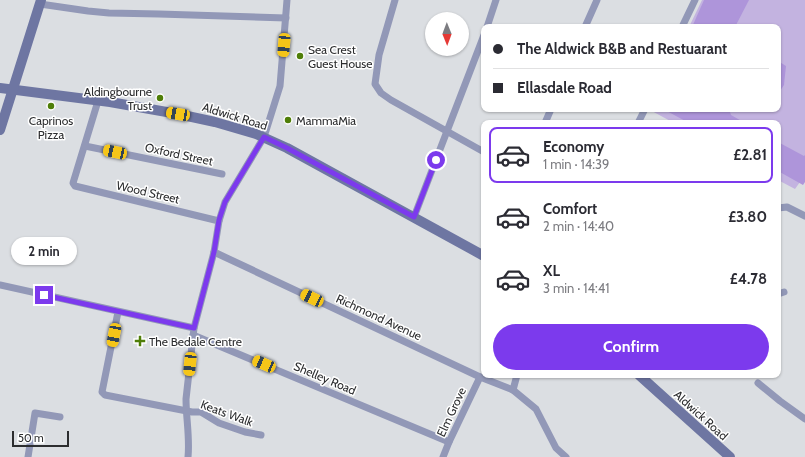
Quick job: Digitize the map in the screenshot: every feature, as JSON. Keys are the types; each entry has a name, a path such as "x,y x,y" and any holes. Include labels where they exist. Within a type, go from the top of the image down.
{"main road":[{"path":"0,130 41,2"},
{"name":"Aldwick Road","path":"0,88 110,102 170,112 244,130 264,137 287,148 481,254"},
{"name":"Aldwick Road","path":"641,378 730,457"}],"street":[{"path":"188,457 189,448 186,410 193,331 214,252 219,220 225,202 264,137 280,86 287,0"},
{"path":"395,0 379,55 375,84 381,93 390,100 481,150"},
{"path":"488,24 496,0"},
{"path":"586,24 597,0"},
{"path":"683,24 695,0"},
{"path":"41,2 76,10 108,13 286,18"},
{"path":"414,217 481,42"},
{"path":"85,146 98,101"},
{"name":"Oxford Street","path":"85,146 222,174"},
{"name":"Wood Street","path":"85,146 73,183 75,186 219,220"},
{"path":"781,208 787,207 805,216"},
{"name":"Richmond Avenue","path":"214,252 480,377"},
{"name":"Shelley Road","path":"0,285 193,331 449,442"},
{"name":"Keats Walk","path":"118,312 102,392 105,395 192,412 201,412 219,423 261,436"},
{"name":"Elm Grove","path":"443,457 480,377"},
{"name":"Richmond Avenue","path":"483,378 513,390 536,409 556,448 566,457"},
{"path":"513,390 516,378"},
{"path":"758,383 805,419"},
{"path":"28,457 35,413 60,417"}],"shaded area":[{"path":"702,0 805,0 805,175 795,189 781,182 781,120 668,120 654,112 781,112 781,24 690,24"},
{"path":"704,0 749,0 737,24 693,24"},
{"path":"781,63 786,66 784,85 781,90"},
{"path":"669,112 730,112 731,115 740,120 683,120"},
{"path":"781,144 804,156 805,155 805,182 803,185 781,173"}],"place":[{"name":"Sea Crest Guest House","path":"300,56"},
{"name":"Aldingbourne Trust","path":"160,98"},
{"name":"Caprinos Pizza","path":"51,106"},
{"name":"MammaMia","path":"288,120"},
{"name":"The Bedale Centre","path":"140,341"}],"route":[{"path":"44,295 194,328 214,252 219,220 225,202 264,137 414,217 436,160"}]}
